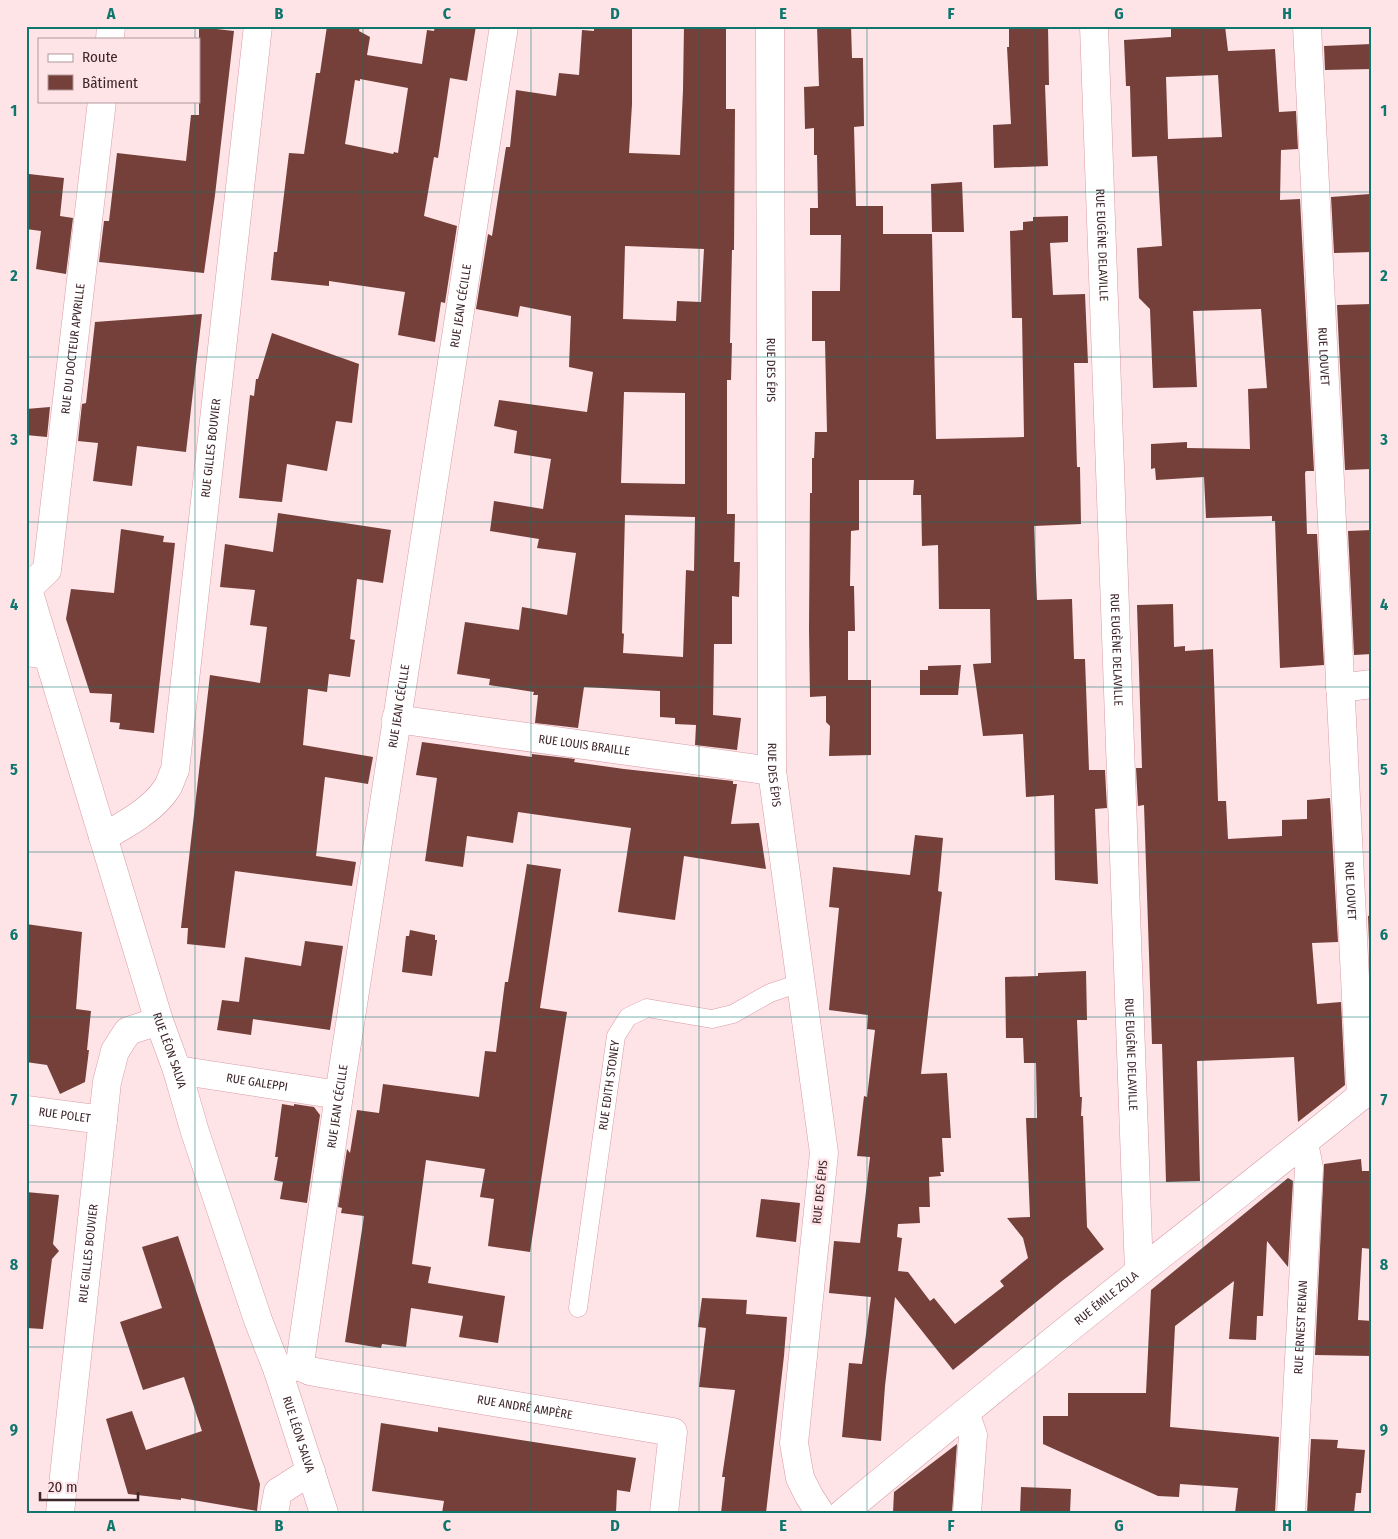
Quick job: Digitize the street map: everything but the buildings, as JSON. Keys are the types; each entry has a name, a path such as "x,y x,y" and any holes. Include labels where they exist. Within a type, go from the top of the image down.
{"street":[{"name":"RUE GILLES BOUVIER","path":"103,837 147,810 167,788 175,770 258,26"},
{"name":"RUE JEAN CÉCILLE","path":"288,1368 338,1095 504,26"},
{"name":"RUE DES ÉPIS","path":"770,26 772,771 824,1153 794,1444 800,1478 820,1513"},
{"name":"RUE EUGÈNE DELAVILLE","path":"1094,26 1139,1272"},
{"name":"RUE LOUVET","path":"1307,26 1340,688 1366,1091"},
{"name":"RUE DU DOCTEUR APVRILLE","path":"27,585 47,570 102,102"},
{"name":"RUE LÉON SALVA","path":"27,585 37,654 103,837 159,1021 258,1320 288,1368 311,1471 324,1513"},
{"path":"1340,688 1372,684"},
{"name":"RUE LOUIS BRAILLE","path":"396,719 772,771"},
{"name":"RUE GILLES BOUVIER","path":"60,1513 108,1082 115,1050 128,1031 159,1021"},
{"name":"RUE GALEPPI","path":"176,1070 338,1095"},
{"name":"RUE ÉMILE ZOLA","path":"843,1513 965,1412 1139,1272 1304,1143 1366,1091"},
{"name":"RUE POLET","path":"26,1110 103,1120"},
{"name":"RUE ERNEST RENAN","path":"1291,1513 1309,1168 1304,1143"},
{"name":"RUE ANDRÉ AMPÈRE","path":"288,1368 673,1432 664,1513"},
{"path":"965,1412 973,1435 967,1513"},
{"path":"274,1513 278,1492 311,1471"}],"lane":[{"name":"RUE EDITH STONEY","path":"578,1308 616,1036 628,1018 646,1008 712,1019 734,1014 770,993 800,983"}]}
